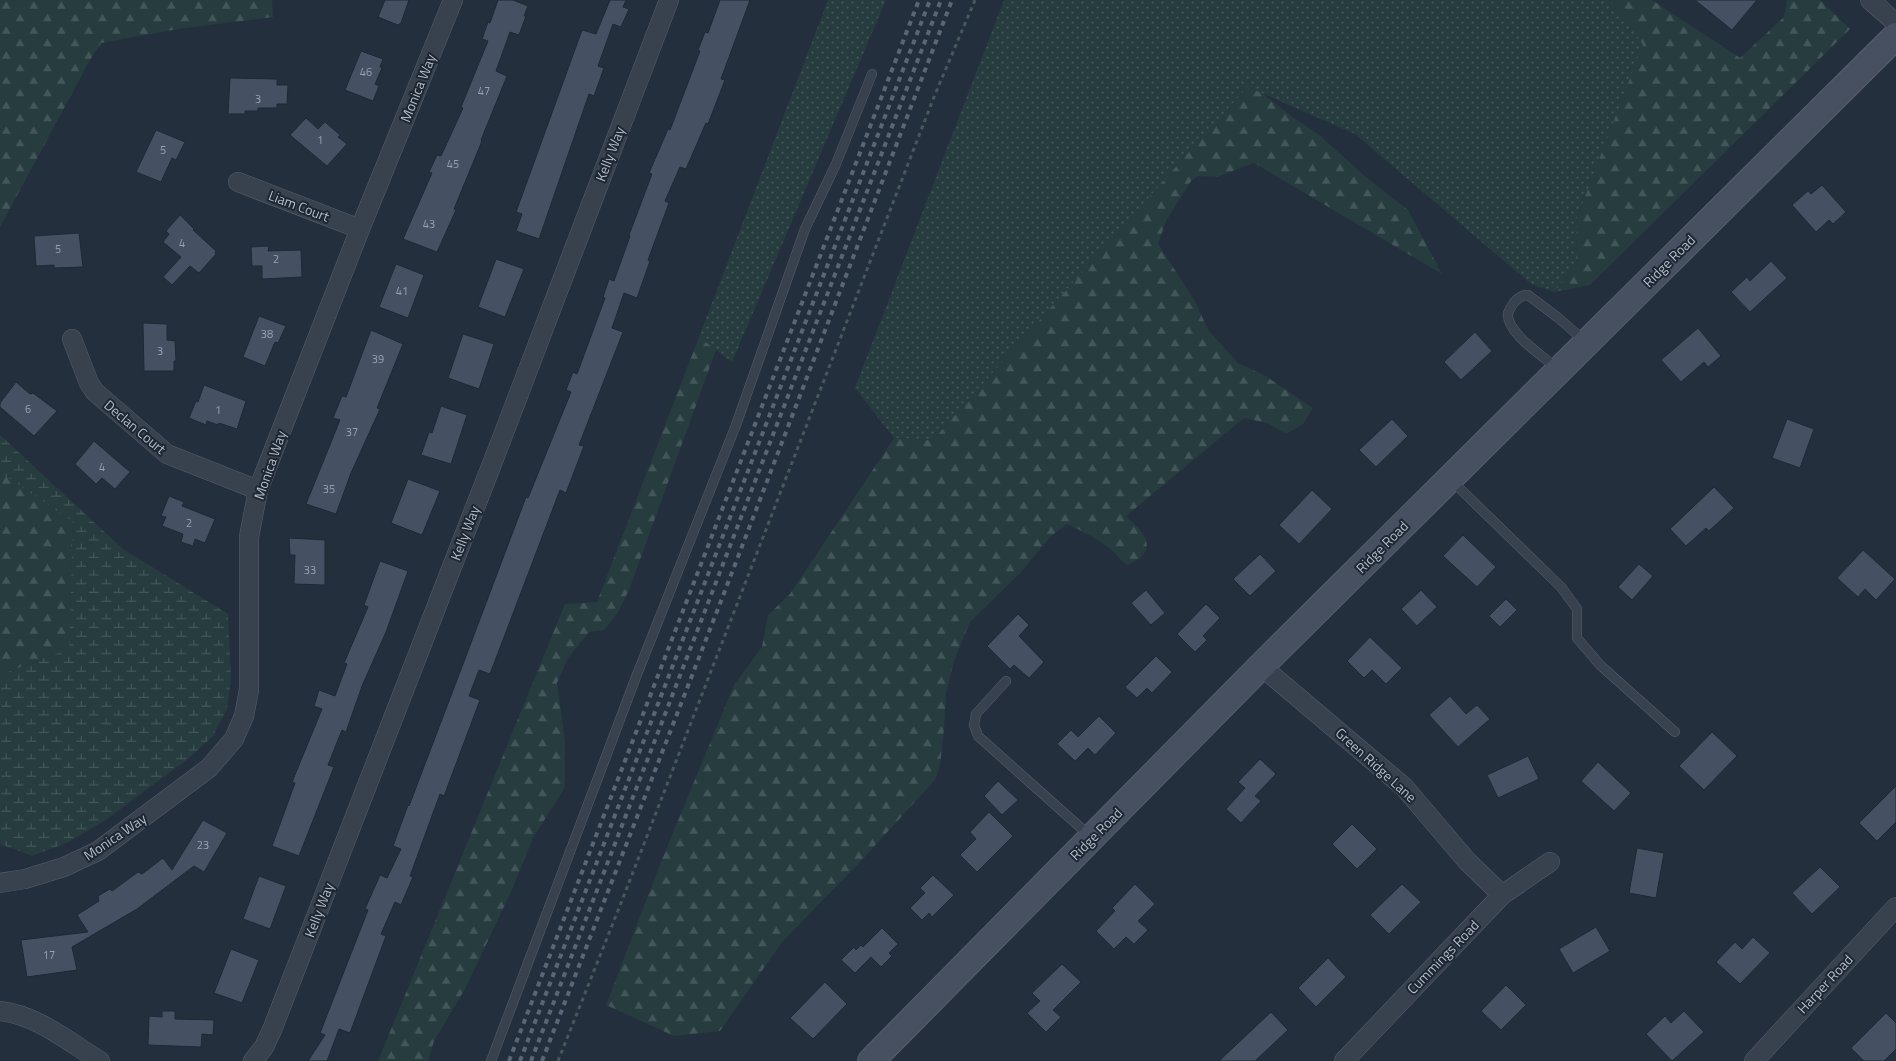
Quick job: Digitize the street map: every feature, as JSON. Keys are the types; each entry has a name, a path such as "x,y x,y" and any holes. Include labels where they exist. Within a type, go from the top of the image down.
{"street":[{"name":"Monica Way","path":"0,883 64,867 98,851 209,768 234,739 244,716 249,690 249,537 258,490 360,229 454,0"},
{"name":"Kelly Way","path":"253,1061 264,1047 272,1030 502,438 669,0"},
{"path":"1870,0 1896,24"},
{"name":"Ridge Road","path":"872,1061 1261,666 1896,36"},
{"name":"Liam Court","path":"238,182 360,229"},
{"name":"Declan Court","path":"72,339 89,383 95,392 158,448 176,459 258,490"},
{"name":"Green Ridge Lane","path":"1261,666 1404,787 1467,860 1502,895"},
{"name":"Cummings Road","path":"1344,1061 1502,895 1550,862"},
{"name":"Harper Road","path":"1754,1061 1896,907"},
{"path":"0,1011 21,1015 36,1021 100,1061"}],"lane":[{"path":"491,1061 636,677 736,425 806,230 836,164 872,74"},
{"path":"1560,370 1523,340 1509,323 1508,313 1518,299 1528,295 1587,343"},
{"path":"1450,479 1560,587 1578,609 1578,638 1600,665 1675,732"},
{"path":"1006,681 976,714 974,725 978,736 1092,838"}],"path":[{"path":"558,1061 934,97 975,0"}],"green space":[{"path":"0,0 272,0 273,17 178,29 101,43 0,227"},
{"path":"828,0 886,0 732,362 699,337"},
{"path":"1004,0 1610,0 1644,44 1577,218 1576,266 1554,292 1531,284 1355,134 1248,87 933,440 894,438 855,388"},
{"path":"1610,0 1652,0 1740,58 1784,17 1787,0 1820,0 1850,29 1590,285 1554,292 1576,266 1577,218 1643,44"},
{"path":"1247,87 1262,93 1318,134 1367,178 1408,210 1442,274 1254,163 1217,177 1198,176 1191,181 1166,221 1158,244 1195,301 1208,330 1238,363 1264,375 1313,408 1303,424 1286,434 1267,423 1244,418 1126,516 1143,534 1147,545 1141,557 1127,565 1104,544 1067,524 1050,537 1021,572 970,622 954,661 946,693 940,765 935,780 858,864 782,942 720,1031 674,1036 606,1005 661,862 734,685 762,647 768,615 790,594 894,438 933,440"},
{"path":"699,337 716,350 629,590 617,614 604,630 589,632 568,658 557,683 565,741 565,787 533,838 511,892 465,989 434,1041 428,1061 378,1061 565,604 597,602"},
{"path":"0,435 123,549 228,614 231,679 227,709 213,736 189,758 107,819 69,842 32,856 0,844 0,675 69,649 73,522 0,472"},
{"path":"0,472 73,522 69,649 0,675"}],"building":[{"path":"385,0 409,0 401,23 398,25 378,17"},
{"path":"498,0 513,0 528,6 524,16 526,16 519,35 510,32 496,71 507,76 454,209 456,210 437,252 403,239 432,173 429,172 437,155 441,156 463,108 461,107 488,41 482,39"},
{"path":"610,0 626,0 623,7 629,9 621,27 613,24 598,66 604,68 594,96 589,94 539,239 516,231 522,214 516,212 582,30 596,34"},
{"path":"720,0 750,0 721,79 725,80 708,124 706,123 686,169 680,167 665,201 669,203 648,260 650,261 637,298 624,293 612,328 623,332 579,445 584,446 566,493 560,490 490,674 479,670 469,696 480,700 444,796 440,794 410,876 413,877 401,905 395,902 381,934 386,936 350,1033 339,1029 327,1061 308,1061 325,1035 320,1033 368,910 365,909 380,875 387,878 401,849 393,846 408,805 526,497 528,498 571,392 566,390 573,372 577,374 605,298 603,297 609,279 614,281 652,174 649,173 668,129 670,130 700,51 698,50 705,32 708,33"},
{"path":"1695,0 1757,0 1732,30"},
{"path":"361,51 383,59 380,67 382,68 375,84 379,86 373,101 345,90"},
{"path":"230,78 277,79 277,85 288,85 287,104 277,104 277,108 258,108 258,111 245,111 245,114 228,114"},
{"path":"306,118 318,129 325,122 347,144 327,166 290,135"},
{"path":"156,130 185,142 176,160 172,158 161,182 136,172"},
{"path":"1822,185 1846,212 1833,224 1829,220 1816,232 1792,205 1808,191 1811,194"},
{"path":"180,215 216,251 216,254 199,273 190,266 172,285 163,277 181,257 163,242 169,234 166,231"},
{"path":"79,233 83,267 54,268 54,265 36,266 34,236"},
{"path":"269,246 268,251 301,250 302,277 262,279 262,266 252,266 251,247"},
{"path":"496,259 524,269 505,317 478,307"},
{"path":"1771,261 1787,278 1750,312 1731,292 1747,277 1750,281"},
{"path":"396,264 424,275 408,318 379,307"},
{"path":"259,316 286,326 278,343 275,342 265,366 243,357"},
{"path":"143,323 167,324 167,340 175,341 176,361 174,361 174,371 144,371"},
{"path":"1698,328 1721,356 1708,367 1704,362 1681,382 1661,360"},
{"path":"371,330 403,344 377,408 380,409 351,473 336,514 306,504 340,420 333,418 342,396 346,397"},
{"path":"1475,332 1492,351 1461,380 1444,362"},
{"path":"463,334 494,344 479,389 448,378"},
{"path":"16,382 30,394 33,393 57,411 34,436 0,407 0,403"},
{"path":"204,385 246,401 237,429 207,421 206,425 189,418 196,401 198,402"},
{"path":"441,406 467,415 451,464 421,455 429,432 432,433"},
{"path":"1392,419 1408,436 1376,467 1359,450"},
{"path":"1787,419 1814,429 1800,468 1772,458"},
{"path":"94,441 130,472 115,489 102,478 96,484 75,464"},
{"path":"408,479 440,491 422,535 391,523"},
{"path":"1714,487 1734,508 1709,531 1706,528 1686,546 1670,529"},
{"path":"1312,490 1332,509 1299,544 1279,525"},
{"path":"169,496 184,502 182,506 215,519 205,543 195,539 193,546 181,542 183,534 162,526 166,517 161,516"},
{"path":"1463,535 1496,567 1477,587 1443,556"},
{"path":"289,538 325,540 325,585 294,584 295,555 290,555"},
{"path":"1863,550 1895,579 1876,600 1865,589 1858,597 1837,578"},
{"path":"1260,554 1276,571 1250,596 1233,579"},
{"path":"380,561 408,571 386,632 362,686 346,732 342,730 328,765 334,767 299,856 272,846 295,783 292,782 322,709 314,706 319,690 335,696 347,664 344,663 368,607 364,605"},
{"path":"1639,564 1653,576 1632,600 1618,587"},
{"path":"1146,590 1165,613 1151,625 1131,603"},
{"path":"1421,590 1437,607 1417,626 1401,609"},
{"path":"1506,599 1517,610 1500,627 1489,616"},
{"path":"1206,604 1220,618 1203,636 1207,640 1195,652 1177,634"},
{"path":"1018,614 1029,625 1019,636 1044,662 1029,678 1014,665 1010,669 987,646"},
{"path":"1370,637 1402,668 1386,684 1372,670 1364,678 1347,661"},
{"path":"1156,656 1172,672 1152,693 1147,688 1137,698 1125,687"},
{"path":"1450,696 1466,714 1477,705 1490,719 1458,747 1429,715"},
{"path":"1099,716 1116,733 1095,755 1088,748 1075,761 1057,744 1071,730 1078,737"},
{"path":"1712,732 1737,756 1704,790 1679,766"},
{"path":"1528,756 1539,779 1498,798 1487,775"},
{"path":"1260,759 1276,774 1255,796 1261,801 1241,823 1226,809 1245,788 1238,782"},
{"path":"1598,762 1631,793 1614,811 1581,781"},
{"path":"998,781 1018,800 1002,815 984,796"},
{"path":"1896,786 1896,822 1877,841 1859,823"},
{"path":"989,812 1013,836 977,872 960,855 976,839 970,832"},
{"path":"203,820 227,833 204,872 194,866 137,909 72,947 77,970 27,977 21,940 88,932 77,915 99,901 98,896 110,889 112,891 138,872 142,874 163,858 172,870"},
{"path":"1352,824 1377,849 1357,869 1332,844"},
{"path":"1637,848 1664,853 1656,898 1629,893"},
{"path":"1820,867 1840,887 1812,914 1792,893"},
{"path":"933,875 954,895 932,917 929,913 922,920 910,908 925,893 920,888"},
{"path":"259,876 286,886 270,929 243,919"},
{"path":"1135,884 1155,904 1138,921 1148,930 1134,944 1126,937 1114,949 1096,931 1115,911 1112,908"},
{"path":"1402,884 1421,902 1389,934 1370,915"},
{"path":"1596,927 1610,951 1573,973 1559,949"},
{"path":"882,928 898,944 889,953 892,956 881,967 871,957 855,973 841,960 854,947 856,950 861,945 863,947"},
{"path":"1753,937 1770,953 1740,984 1716,962 1735,942 1742,949"},
{"path":"231,949 259,960 242,1003 214,993"},
{"path":"1328,958 1346,977 1316,1007 1298,988"},
{"path":"1062,964 1081,982 1053,1010 1061,1017 1046,1032 1027,1013 1040,1001 1032,993"},
{"path":"825,982 847,1004 813,1039 790,1018"},
{"path":"1506,985 1526,1005 1501,1030 1481,1011"},
{"path":"162,1011 175,1011 175,1019 214,1020 213,1035 202,1034 201,1047 148,1045 149,1016 162,1017"},
{"path":"1684,1011 1704,1032 1672,1061 1646,1034 1665,1016 1671,1023"},
{"path":"1271,1012 1288,1030 1255,1061 1219,1061"},
{"path":"1886,1013 1896,1023 1896,1049 1884,1061 1864,1061 1851,1048"}],"railway":[{"path":"509,1061 919,0"},
{"path":"520,1061 930,0"},
{"path":"531,1061 941,0"},
{"path":"542,1061 952,0"}]}
